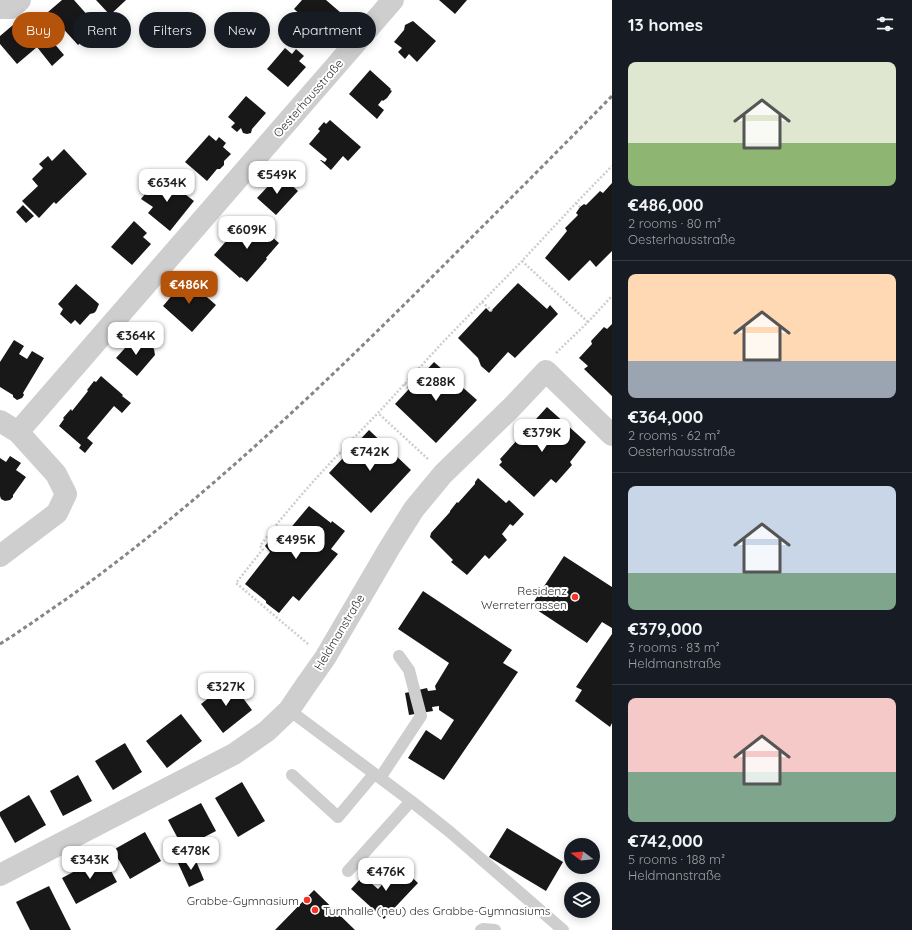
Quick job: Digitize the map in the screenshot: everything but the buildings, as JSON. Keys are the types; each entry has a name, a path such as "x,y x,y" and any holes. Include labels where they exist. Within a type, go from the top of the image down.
{"street":[{"path":"0,8 12,8 20,0"},
{"name":"Oesterhausstraße","path":"18,432 393,0"},
{"path":"546,371 612,435"},
{"name":"Heldmanstraße","path":"0,875 234,754 266,731 290,710 306,684 325,658 414,509 443,474 511,408 546,371"},
{"path":"0,421 18,432 56,474 66,494 57,513 0,556"}],"lane":[{"path":"292,775 338,817 377,776 421,716 409,670 399,656"},
{"path":"290,710 450,832 562,930"},
{"path":"348,871 411,801"},
{"path":"481,930 483,928 494,930"}],"path":[{"path":"325,658 236,583 263,549 260,546 268,535 308,486 612,166"},
{"path":"576,203 580,207"},
{"path":"522,260 588,322"},
{"path":"546,371 554,354 588,322 612,296"},
{"path":"482,302 492,311"},
{"path":"404,384 409,389"},
{"path":"378,412 443,474"},
{"path":"339,453 344,457"},
{"path":"268,535 271,538"}],"railway":[{"path":"0,644 65,600 115,563 212,484 259,442 396,313 612,96"}],"place":[{"name":"Residenz Werreterrassen","path":"575,597"},
{"name":"Grabbe-Gymnasium","path":"307,900"},
{"name":"Turnhalle (neu) des Grabbe-Gymnasiums","path":"315,910"}]}
